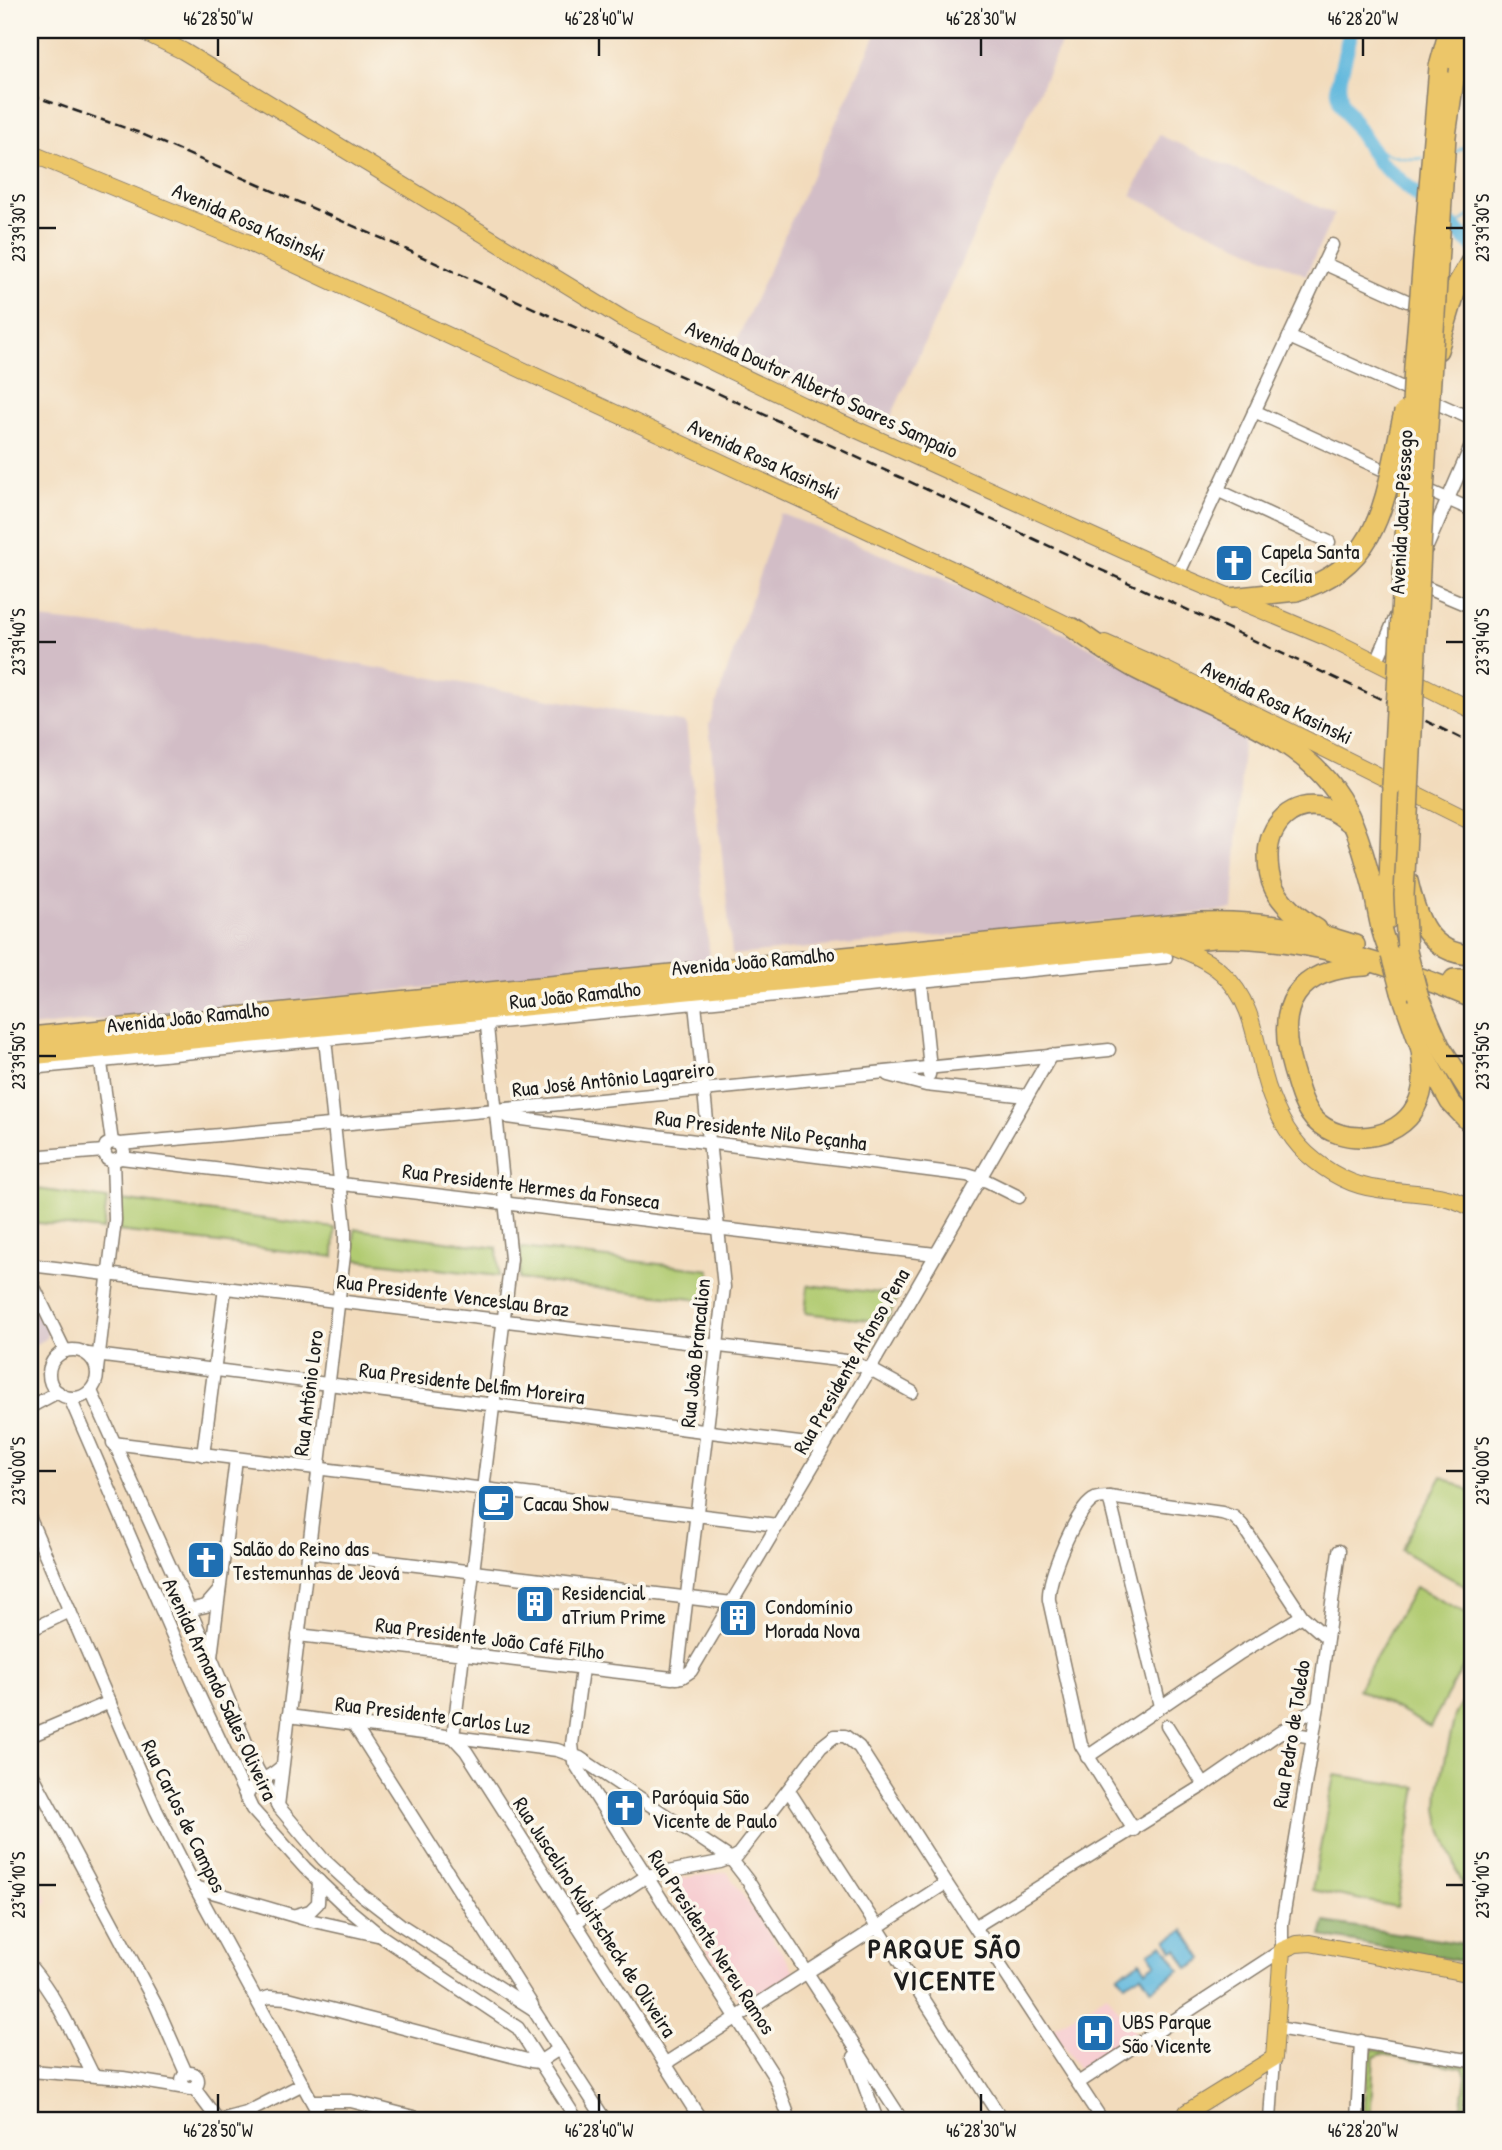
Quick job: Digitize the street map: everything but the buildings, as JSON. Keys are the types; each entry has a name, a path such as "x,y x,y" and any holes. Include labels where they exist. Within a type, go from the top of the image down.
{"highway":[{"name":"Avenida Jacu-Pêssego","path":"1410,995 1387,960 1387,892 1423,369 1447,136 1449,30"},
{"name":"Avenida Jacu-Pêssego","path":"1447,74 1466,30"},
{"path":"1230,598 1296,591 1316,585 1351,563 1364,547 1374,529 1423,369 1458,283 1472,259"},
{"name":"Avenida Jacu-Pêssego","path":"1410,995 1405,866 1423,369"},
{"path":"1073,628 1135,669 1291,748 1327,779 1342,800 1373,888 1387,960 1326,971 1301,988 1292,1002 1286,1037 1301,1097 1316,1121 1330,1130 1360,1136 1375,1136 1394,1130 1406,1121 1416,1107 1423,1088 1421,1049 1410,995"},
{"path":"1326,935 1299,918 1275,890 1269,875 1268,849 1276,824 1283,816 1299,808 1314,807 1337,813 1353,825"},
{"path":"1405,866 1413,903 1426,931 1451,950 1472,955"},
{"name":"Avenida João Ramalho","path":"30,1037 1200,922 1250,923 1326,935 1466,981"},
{"name":"Avenida João Ramalho","path":"30,1055 100,1055 1165,950 1214,938 1271,940 1387,960 1472,998"},
{"path":"475,992 482,999 486,1016"},
{"path":"1410,995 1472,1096"},
{"path":"328,1032 338,1016 344,1013 373,1010 425,998"},
{"path":"1421,1049 1450,1102 1472,1125"}],"main road":[{"name":"Avenida Doutor Alberto Soares Sampaio","path":"139,30 183,51 623,319 791,399 1178,575 1330,639 1472,710"},
{"name":"Avenida Doutor Alberto Soares Sampaio","path":"160,30 183,51"},
{"name":"Avenida Rosa Kasinski","path":"30,153 248,243 979,582 1162,668 1472,822"},
{"path":"1165,950 1210,964 1221,972 1241,996 1251,1016 1265,1078 1274,1103 1305,1152 1325,1168 1359,1185 1436,1194 1472,1208"},
{"path":"1289,1947 1310,1942 1472,1974"},
{"name":"Rua Pedro de Toledo","path":"1274,2058 1289,1947"},
{"path":"1183,2118 1274,2058"}],"street":[{"path":"1178,575 1332,245"},
{"path":"1323,263 1407,301"},
{"path":"1289,337 1472,419"},
{"path":"1254,411 1472,510"},
{"path":"1377,661 1472,444"},
{"path":"1217,491 1329,542"},
{"path":"1411,581 1472,607"},
{"path":"920,974 930,1068 926,1085"},
{"name":"Rua João Brancalion","path":"677,1678 724,1287 694,996"},
{"path":"453,1737 511,1259 486,1016"},
{"name":"Rua Antônio Loro","path":"278,1806 346,1237 328,1032"},
{"name":"Rua José Antônio Lagareiro","path":"30,1157 112,1146 1109,1050"},
{"path":"30,1069 100,1055 112,1146 107,1159 117,1159 115,1213 102,1335 91,1354"},
{"name":"Rua Presidente Afonso Pena","path":"677,1678 691,1671 870,1369 1051,1055"},
{"path":"881,1073 926,1085 1027,1096"},
{"path":"537,1121 539,1106"},
{"name":"Rua Presidente Nilo Peçanha","path":"496,1110 508,1117 967,1175 1018,1197"},
{"name":"Rua Presidente Hermes da Fonseca","path":"117,1159 935,1254"},
{"name":"Rua Presidente Venceslau Braz","path":"30,1265 846,1361 870,1369 912,1392"},
{"path":"30,1279 65,1351"},
{"path":"203,1455 225,1288"},
{"path":"64,1395 51,1385 49,1371 55,1358 65,1351 76,1349 91,1354 97,1372"},
{"name":"Rua Presidente Delfim Moreira","path":"91,1354 823,1446"},
{"path":"30,1407 64,1395 85,1395 90,1391 97,1372 107,1362 117,1358"},
{"name":"Avenida Armando Salles Oliveira","path":"90,1391 211,1659 262,1780 278,1806 323,1859 362,1895 401,1925 536,2013 605,2120"},
{"name":"Avenida Armando Salles Oliveira","path":"64,1395 195,1687 246,1798 257,1816 319,1881 381,1936 512,2023 521,2032 578,2120"},
{"path":"113,1443 777,1525"},
{"path":"211,1659 236,1459"},
{"path":"1105,1497 1160,1706"},
{"path":"1134,1829 1087,1757 1077,1734 1048,1590 1052,1574 1078,1519 1088,1505 1105,1497 1222,1513 1234,1517 1302,1616 1327,1638"},
{"name":"Rua Carlos de Campos","path":"30,1521 156,1810 322,2120"},
{"name":"Rua Pedro de Toledo","path":"1289,1947 1282,1924 1318,1706 1339,1551"},
{"path":"308,1552 732,1602"},
{"path":"188,1609 206,1606 219,1590"},
{"path":"30,1630 70,1611"},
{"path":"1087,1757 1160,1706 1302,1616"},
{"name":"Rua Presidente João Café Filho","path":"298,1635 677,1678"},
{"path":"573,1755 572,1744 582,1669"},
{"path":"30,1737 110,1702"},
{"path":"975,1926 1204,1785 1318,1706"},
{"name":"Rua Presidente Carlos Luz","path":"288,1716 558,1750 573,1755 607,1776 731,1859"},
{"path":"354,1724 536,2013"},
{"path":"1167,1726 1204,1785"},
{"path":"1283,1732 1313,1737"},
{"path":"576,1922 647,1876 731,1859 741,1852 828,1740 841,1735 849,1738 859,1747 1102,2120"},
{"name":"Rua Juscelino Kubitscheck de Oliveira","path":"453,1737 466,1751 701,2120"},
{"name":"Rua Presidente Nereu Ramos","path":"573,1755 574,1762 775,2078 790,2120"},
{"path":"246,1798 251,1787 273,1775 282,1766"},
{"path":"30,1770 156,2005 187,2082 219,2120 246,2113 303,2084"},
{"path":"593,1791 598,1782 607,1776"},
{"path":"789,1791 1002,2120"},
{"path":"257,1816 266,1815 278,1806"},
{"path":"731,1859 807,1973 898,2119"},
{"path":"296,1915 310,1911 318,1903 319,1881"},
{"path":"666,2063 946,1883"},
{"path":"195,1887 381,1936"},
{"path":"1078,2083 1289,1947"},
{"path":"485,1978 495,1969 501,1957"},
{"path":"30,1966 64,2016 93,2075"},
{"path":"258,2001 269,1997 288,1998 539,2062 559,2049"},
{"path":"1277,2028 1361,2040 1472,2061"},
{"path":"846,2037 877,2120"},
{"path":"1357,2120 1361,2040"},
{"name":"Rua Pedro de Toledo","path":"1270,2120 1274,2058"},
{"path":"30,2071 155,2082 187,2082"},
{"path":"1468,2120 1472,2097"},
{"path":"312,2101 351,2101 425,2120"}],"shaded area":[{"path":"878,30 1067,30 888,423 731,353"},
{"path":"1159,135 1334,214 1306,275 1131,196"},
{"path":"780,513 1016,609 1244,727 1233,910 732,955 709,725"},
{"path":"30,618 191,635 686,723 710,959 30,1027"},
{"path":"30,1296 48,1330 46,1339 30,1347"},
{"path":"30,1865 48,1902 30,1912"},
{"path":"727,1872 797,1975 751,2004 740,2001 680,1910 673,1894 675,1879"},
{"name":"UBS Parque São Vicente","path":"1107,1994 1138,2038 1081,2072 1052,2029"}],"green space":[{"path":"30,1188 107,1199 103,1230 30,1222"},
{"path":"121,1200 335,1228 334,1257 119,1231"},
{"path":"355,1229 497,1248 499,1276 352,1259"},
{"path":"521,1248 710,1270 711,1301 519,1279"},
{"path":"808,1285 899,1295 886,1322 805,1313"},
{"path":"1442,1476 1472,1493 1472,1590 1401,1550"},
{"path":"1415,1587 1472,1616 1472,1650 1430,1727 1358,1689"},
{"path":"1472,1688 1472,1912 1442,1829 1438,1809 1439,1788 1455,1715"},
{"path":"1334,1775 1417,1787 1397,1907 1312,1890"},
{"path":"1325,1922 1472,1945 1472,1963 1321,1936"},
{"path":"1373,2049 1469,2066 1471,2073 1464,2120 1460,2120 1466,2076 1463,2068 1382,2054 1374,2057 1370,2120 1364,2120 1368,2058"}],"water":[{"path":"1184,1930 1203,1959 1188,1968 1177,1949 1173,1951 1167,1940"},
{"path":"1163,1944 1180,1970 1151,1989 1141,1974 1125,1984 1118,1975 1140,1961 1146,1970 1156,1963 1149,1952"}],"waterway":[{"path":"1351,30 1338,85 1341,103 1379,162 1472,244"},
{"path":"1454,153 1472,142"},
{"path":"1365,144 1400,158 1423,158"},
{"path":"1454,227 1472,214"}],"railway":[{"path":"30,95 137,132 388,241 1396,706 1472,744"}],"place":[{"name":"Capela Santa Cecília","path":"1234,563"},
{"name":"Cacau Show","path":"496,1503"},
{"name":"Salão do Reino das Testemunhas de Jeová","path":"206,1560"},
{"name":"Residencial aTrium Prime","path":"535,1604"},
{"name":"Condomínio Morada Nova","path":"738,1618"},
{"name":"Paróquia São Vicente de Paulo","path":"625,1808"},
{"name":"UBS Parque São Vicente","path":"1095,2033"}],"district":[{"name":"PARQUE SÃO VICENTE","path":"945,1964"}]}
